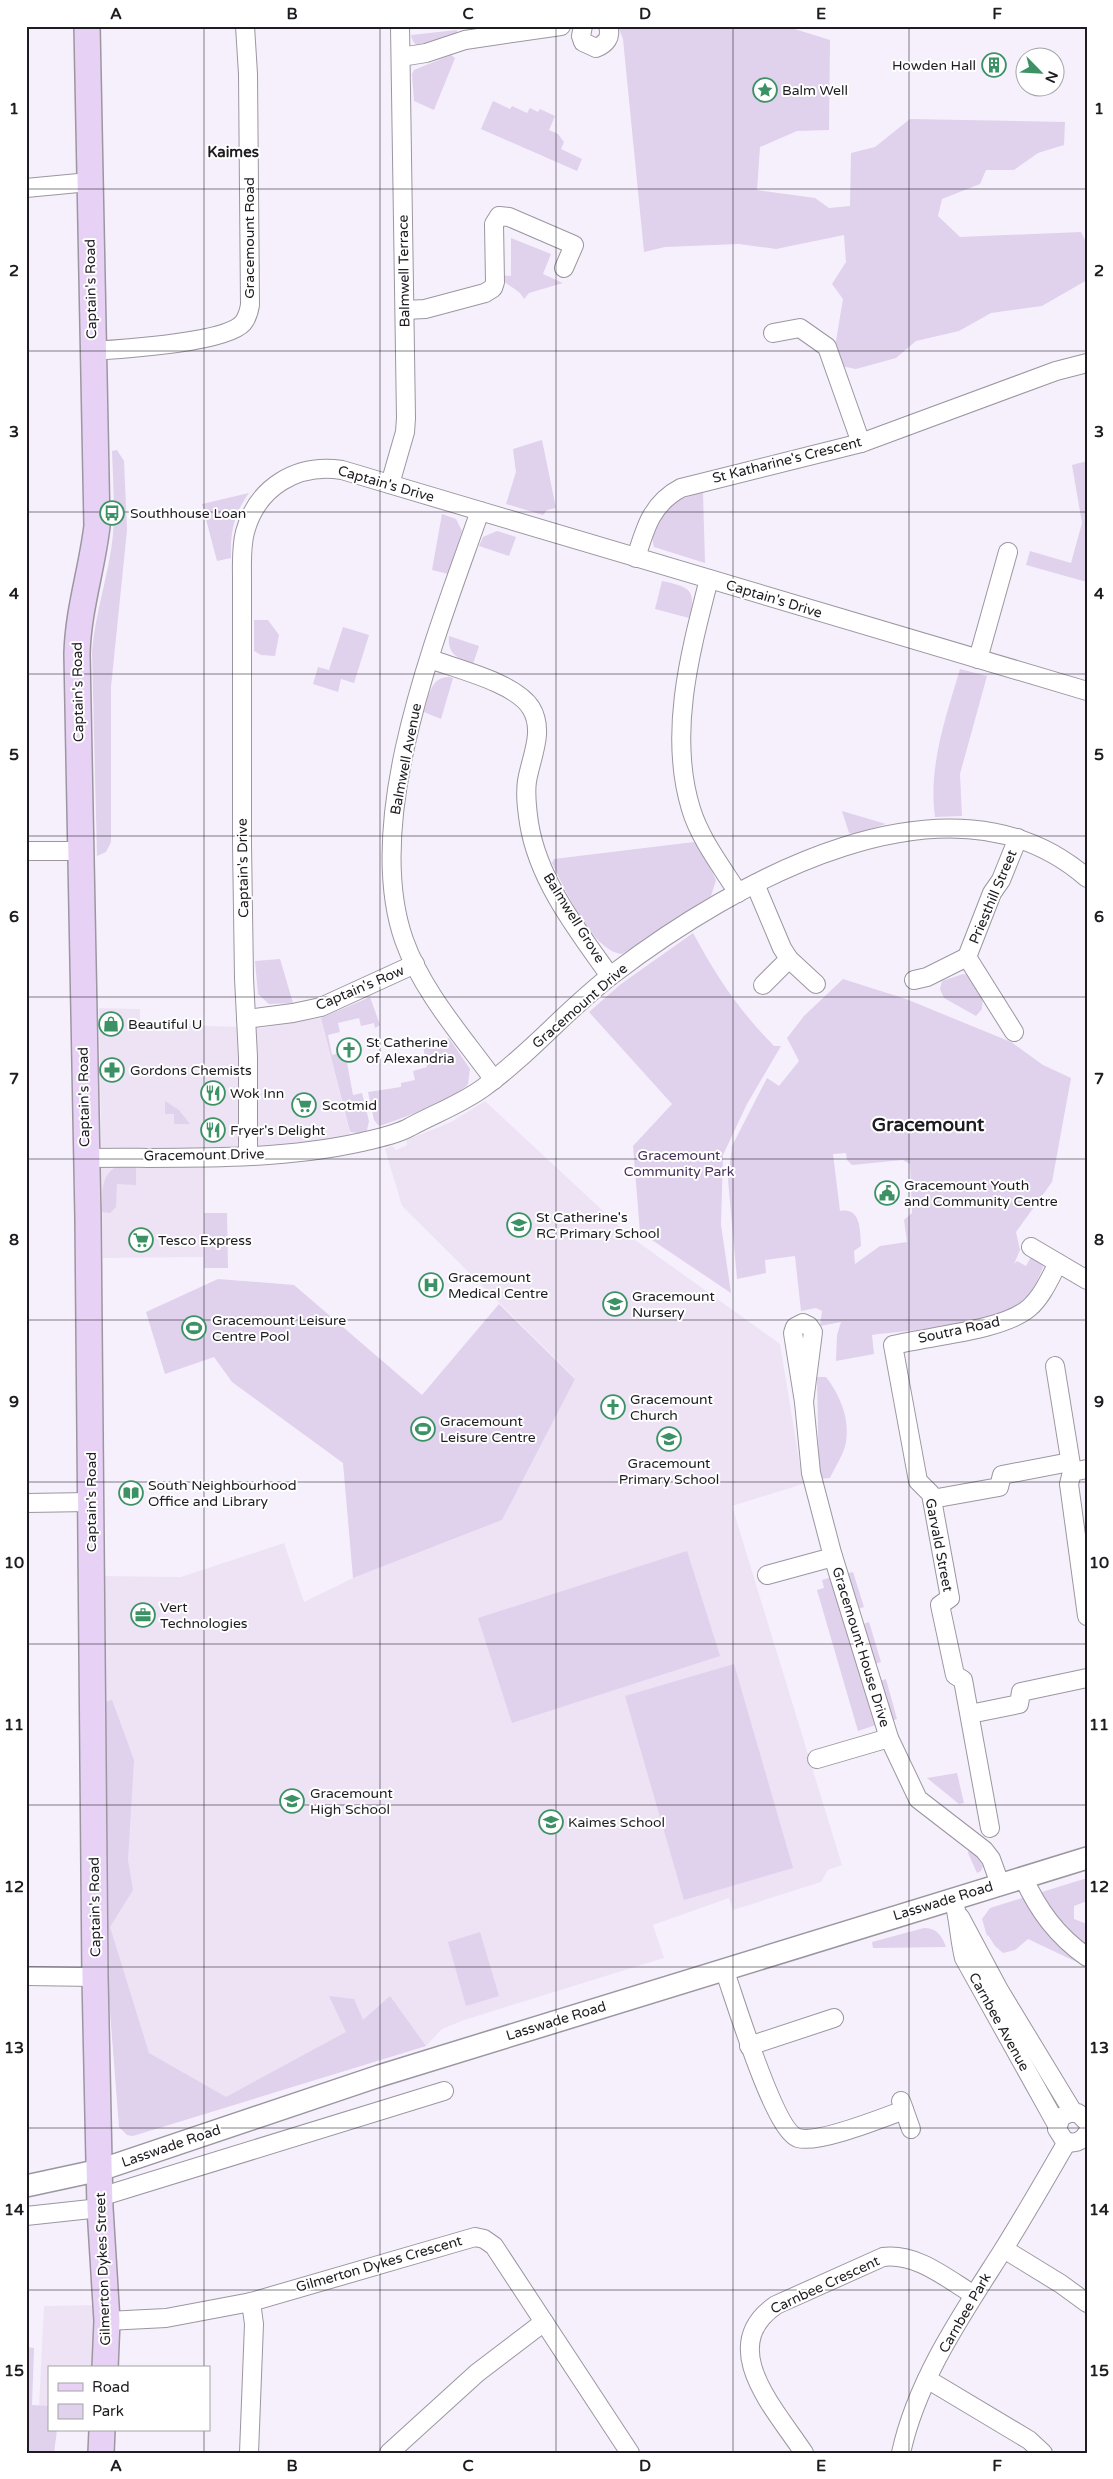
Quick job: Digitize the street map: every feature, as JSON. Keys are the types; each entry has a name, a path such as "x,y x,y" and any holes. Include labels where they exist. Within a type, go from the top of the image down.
{"main road":[{"name":"Captain's Road","path":"87,26 88,182 97,526 92,559 80,611 77,654 85,1158 88,1218 90,1502 100,2170"},
{"name":"Gilmerton Dykes Street","path":"100,2170 107,2321 105,2366"},
{"path":"101,2453 102,2432"}],"street":[{"name":"Gracemount Road","path":"92,351 165,346 227,332 244,322 248,314 250,305 248,83 245,26"},
{"name":"Balmwell Terrace","path":"390,484 405,432 405,310 400,26"},
{"path":"401,57 426,53 465,40 561,26"},
{"path":"577,27 584,42 596,48 604,45 609,39 608,26"},
{"path":"26,188 88,182"},
{"path":"405,310 426,309 485,293 493,288 495,282 494,224 499,216 509,217 574,245 564,268"},
{"path":"773,333 800,328 827,347 861,443"},
{"name":"St Katharine's Crescent","path":"636,558 651,514 674,491 724,475 861,443 1056,371 1087,363"},
{"name":"Captain's Drive","path":"248,1156 248,1057 241,713 242,578 245,534 254,509 262,498 281,481 298,472 332,468 1087,691"},
{"name":"Balmwell Avenue","path":"480,511 430,659 404,753 394,811 393,836 396,905 399,923 415,964 444,1011 494,1080"},
{"path":"978,659 1008,552"},
{"path":"709,579 690,652 684,694 682,751 685,782 692,811 702,835 738,893"},
{"name":"Balmwell Grove","path":"430,659 510,689 530,706 538,727 527,783 528,816 534,845 547,878 563,906 610,976"},
{"name":"Gracemount Drive","path":"85,1158 248,1156 339,1147 397,1133 466,1100 494,1080 610,976 682,925 755,884 843,847 906,831 967,829 1018,838 1049,850 1087,878"},
{"name":"Priesthill Street","path":"914,980 927,977 967,957 992,893 1001,880 1018,838"},
{"path":"26,851 81,851"},
{"path":"755,884 782,948 789,959 816,984"},
{"name":"Priesthill Street","path":"967,957 1014,1032"},
{"path":"763,985 789,959"},
{"name":"Captain's Row","path":"246,1019 322,1007 415,964"},
{"path":"1031,1247 1087,1280"},
{"name":"Soutra Road","path":"893,1344 989,1326 1018,1315 1038,1298 1058,1264"},
{"name":"Garvald Street","path":"893,1344 918,1481 931,1494 950,1598 940,1605 955,1676 963,1680 990,1828"},
{"path":"1055,1366 1076,1467 1069,1484 1070,1499 1087,1616"},
{"name":"Gracemount House Drive","path":"804,1402 811,1473 833,1557 888,1738 918,1799 984,1850 991,1859 1000,1884"},
{"path":"932,1499 999,1487 1002,1475 1076,1467"},
{"path":"26,1503 90,1502"},
{"name":"Gracemount House Drive","path":"767,1576 833,1557"},
{"path":"970,1714 1019,1704 1020,1692 1087,1678"},
{"name":"Gracemount House Drive","path":"816,1759 888,1738"},
{"name":"Lasswade Road","path":"26,2186 100,2170 379,2076 724,1969 956,1907 1000,1884 1087,1858"},
{"path":"1023,1876 1040,1910 1055,1930 1087,1957"},
{"name":"Carnbee Avenue","path":"956,1907 999,1990 1085,2124"},
{"name":"Carnbee Avenue","path":"956,1907 959,1937 964,1958 1057,2125 1058,2134 1067,2142"},
{"path":"724,1969 749,2046 780,2116 789,2131 797,2138 813,2138 831,2134 903,2105 911,2129"},
{"path":"26,1976 96,1977"},
{"path":"749,2046 834,2018"},
{"name":"Lasswade Road","path":"26,2216 100,2202 444,2091"},
{"path":"1057,2125 1061,2117 1085,2124 1076,2142 1067,2142"},
{"name":"Carnbee Park","path":"901,2453 908,2424 927,2379 974,2295 1067,2142"},
{"name":"Gilmerton Dykes Crescent","path":"107,2321 166,2318 251,2302 475,2237 484,2239 494,2246 630,2453"},
{"path":"1004,2248 1087,2303"},
{"name":"Carnbee Crescent","path":"804,2453 765,2393 750,2365 749,2342 758,2321 767,2311 776,2305 883,2257 895,2255 920,2262 974,2295"},
{"path":"249,2453 254,2324 251,2302"},
{"path":"389,2453 477,2373 544,2322"},
{"path":"927,2379 1030,2440 1043,2453"}],"shaded area":[{"path":"99,1008 140,1009 140,1023 261,1028 321,1018 351,1138 204,1150 203,1257 103,1258"},
{"name":"Gracemount High School","path":"485,1101 631,1237 780,1344 803,1484 732,1506 842,1865 828,1870 821,1882 733,1910 729,1898 653,1925 664,1958 464,2020 442,2029 426,2046 174,2123 109,1999 101,1576 181,1577 284,1543 304,1602 353,1578 502,1520 575,1378 402,1206 385,1149 392,1146 396,1150 407,1145 407,1140 451,1122"},
{"path":"101,2305 100,2366 48,2366 48,2406 39,2406 44,2306"}],"green space":[{"path":"618,26 785,26 830,40 829,130 797,131 760,147 757,190 815,198 829,208 850,206 851,153 875,147 910,119 1065,122 1064,145 1038,153 1014,170 986,170 980,184 942,199 938,216 960,237 1081,232 1087,244 1087,280 1042,306 991,313 959,331 916,341 896,358 856,369 841,366 835,347 843,299 832,284 846,262 844,235 776,249 739,244 665,247 644,252 623,39"},
{"path":"457,30 457,34 424,47 418,46 411,35"},
{"path":"451,55 455,58 434,110 414,101 412,74 414,70"},
{"path":"493,101 510,109 512,106 527,113 530,108 538,112 540,109 555,116 549,130 558,134 564,142 561,149 582,159 577,171 481,129"},
{"path":"511,238 551,254 543,274 563,283 529,293 524,299 500,275 511,276"},
{"path":"542,440 556,508 547,510 543,515 506,504 516,472 513,449"},
{"path":"117,450 124,461 127,530 111,687 111,842 106,852 97,856 92,652 113,535 112,451"},
{"path":"1087,461 1087,582 1026,565 1030,551 1071,563 1082,523 1072,465"},
{"path":"703,492 705,563 654,547 653,533 668,507 687,497"},
{"path":"249,493 236,516 231,540 231,558 217,561 202,504"},
{"path":"442,514 456,519 462,531 448,574 432,570"},
{"path":"497,531 516,537 509,556 479,546 483,537"},
{"path":"662,581 679,585 689,591 692,601 689,618 655,609"},
{"path":"254,620 268,620 279,635 275,656 261,655 254,651"},
{"path":"343,627 369,635 354,683 341,679 338,692 313,684 318,667 329,670"},
{"path":"449,636 479,646 473,664 455,655 450,647"},
{"path":"960,669 987,676 960,774 962,816 935,817 933,798 936,760 944,723"},
{"path":"449,677 453,678 441,719 424,712 434,684 438,680"},
{"path":"842,811 886,824 854,834 849,833"},
{"path":"694,842 701,849 716,880 711,896 622,954 611,950 600,942 590,930 572,902 552,863 554,859"},
{"name":"Gracemount Community Park","path":"693,933 711,965 739,1006 774,1046 781,1046 747,1104 723,1155 721,1225 731,1293 640,1232 633,1146 672,1104 589,1012 621,984"},
{"path":"280,959 293,1003 269,1004 258,994 255,961"},
{"path":"963,974 970,975 983,997 982,1009 976,1016 944,998 940,989 942,981"},
{"path":"843,979 906,999 1011,1042 1043,1065 1071,1078 1052,1182 1016,1232 1020,1250 1014,1264 1017,1261 1026,1266 1032,1255 1039,1259 1043,1267 1034,1286 1021,1303 1008,1311 971,1322 872,1335 874,1354 836,1361 837,1335 841,1322 820,1326 822,1311 816,1308 801,1311 795,1256 765,1260 766,1273 737,1279 728,1180 732,1146 767,1078 779,1086 799,1061 787,1038 804,1016","holes":["846,1153 847,1160 852,1165 903,1160 910,1164 912,1213 904,1220 907,1242 880,1246 855,1264 854,1251 861,1246 858,1221 852,1213 840,1211 833,1154"]},
{"path":"370,997 380,1025 375,1028 374,1023 361,1026 359,1018 338,1023 340,1032 328,1035 332,1055 345,1052 353,1095 362,1093 369,1121 367,1130 359,1133 350,1132 321,1018"},
{"path":"449,1038 470,1069 468,1084 439,1102 379,1126 374,1120 368,1092 401,1087 401,1083 415,1080 413,1071 427,1067 423,1046"},
{"path":"165,1101 179,1110 190,1124 174,1124 174,1114 165,1114"},
{"path":"117,1166 136,1166 136,1185 117,1184 116,1207 110,1213 102,1212 103,1186 107,1175"},
{"path":"204,1213 227,1213 228,1268 204,1268"},
{"name":"Gracemount Leisure Centre","path":"218,1279 294,1285 422,1395 499,1304 575,1379 502,1520 353,1578 343,1463 232,1382 214,1357 165,1374 146,1312"},
{"path":"817,1377 826,1377 836,1392 843,1408 847,1425 846,1442 830,1478 819,1479"},
{"path":"687,1551 720,1656 512,1723 478,1618"},
{"path":"853,1572 864,1607 854,1610 844,1574"},
{"path":"835,1576 879,1724 858,1731 817,1590 824,1588 822,1580"},
{"path":"869,1622 881,1662 872,1665 860,1625"},
{"path":"734,1664 793,1868 684,1900 625,1696"},
{"path":"886,1679 897,1719 888,1722 876,1682"},
{"path":"112,1700 134,1760 128,1860 133,1890 110,1927 149,2053 226,2097 346,2032 329,1996 354,1999 363,2020 390,1996 426,2046 133,2136 127,2135 119,2127 109,1999 105,1702"},
{"path":"957,1773 964,1803 959,1804 927,1778"},
{"path":"969,1850 983,1866 981,1871 977,1873 968,1853"},
{"path":"1087,1878 1087,1901 1074,1906 1074,1919 1087,1924 1087,1967 1028,1939 1015,1950 1003,1953 987,1936 982,1919 990,1908"},
{"path":"924,1928 936,1931 943,1939 946,1947 873,1948 872,1942"},
{"path":"480,1932 499,1996 466,2006 448,1942"},
{"path":"26,2347 34,2348 32,2405 48,2406 48,2432 57,2432 54,2453 26,2453"}],"place":[{"name":"Howden Hall","path":"994,65"},
{"name":"Balm Well","path":"765,90"},
{"name":"Southhouse Loan","path":"112,513"},
{"name":"Beautiful U","path":"111,1024"},
{"name":"St Catherine of Alexandria","path":"349,1050"},
{"name":"Gordons Chemists","path":"112,1070"},
{"name":"Wok Inn","path":"213,1093"},
{"name":"Scotmid","path":"304,1105"},
{"name":"Fryer's Delight","path":"213,1130"},
{"name":"Gracemount Youth and Community Centre","path":"887,1193"},
{"name":"St Catherine's RC Primary School","path":"519,1225"},
{"name":"Tesco Express","path":"141,1240"},
{"name":"Gracemount Medical Centre","path":"431,1285"},
{"name":"Gracemount Nursery","path":"615,1304"},
{"name":"Gracemount Leisure Centre Pool","path":"194,1328"},
{"name":"Gracemount Church","path":"613,1407"},
{"name":"Gracemount Leisure Centre","path":"423,1429"},
{"name":"Gracemount Primary School","path":"669,1439"},
{"name":"South Neighbourhood Office and Library","path":"131,1493"},
{"name":"Vert Technologies","path":"143,1615"},
{"name":"Gracemount High School","path":"292,1801"},
{"name":"Kaimes School","path":"551,1822"}],"district":[{"name":"Kaimes","path":"233,152"},
{"name":"Gracemount","path":"928,1125"}]}
